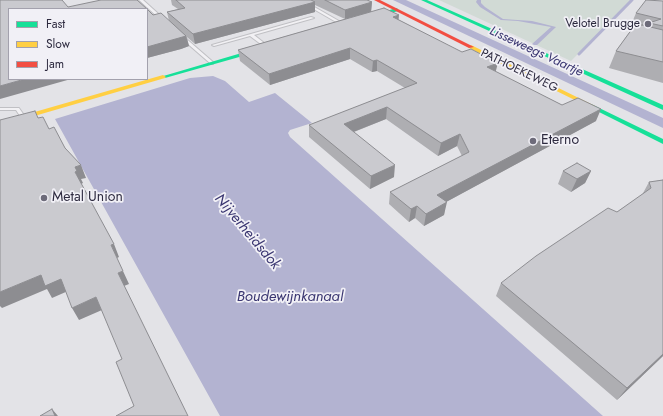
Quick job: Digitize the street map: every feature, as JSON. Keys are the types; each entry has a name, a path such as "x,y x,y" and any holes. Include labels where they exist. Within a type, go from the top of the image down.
{"street":[{"name":"PATHOEKEWEG","path":"376,0 663,142"},
{"path":"423,0 663,108"},
{"path":"330,29 396,10"},
{"path":"0,124 271,46"}],"lane":[{"path":"141,0 165,21"},
{"path":"300,0 352,23"},
{"path":"214,45 312,18"},
{"path":"176,32 212,63"},
{"path":"251,35 271,46"},
{"path":"0,109 17,109 24,118"}],"shaded area":[{"path":"439,0 631,0 571,61"}],"water":[{"path":"393,0 406,0 663,118 663,128"},
{"path":"477,0 481,0 481,3 485,7 503,19 532,21 556,27 537,45 534,45 532,44 551,27 518,21 501,20 480,7 476,2"},
{"name":"Boudewijnkanaal","path":"213,76 225,81 249,102 275,93 312,123 290,130 288,133 290,137 603,416 220,416 55,119 190,78"}],"building":[{"path":"0,0 62,0 68,7 101,0 137,0 146,8 8,8 8,80 21,80 0,86"},
{"path":"176,0 311,0 315,2 193,34 167,12 185,8"},
{"path":"325,0 367,0 372,2 345,10"},
{"path":"646,0 663,1 663,26 649,23 661,19 636,13"},
{"path":"384,8 399,15 393,17 462,52 471,49 498,63 487,67 562,105 578,98 601,109 437,195 447,202 426,214 417,206 411,209 390,192 469,152 460,134 441,143 387,107 344,124 395,165 371,176 309,125 417,83 377,60 373,61 350,48 269,74 238,50"},
{"path":"148,10 153,15 161,13 186,36 148,47"},
{"path":"642,25 663,30 663,62 616,51 632,29"},
{"path":"35,111 38,118 43,117 49,129 54,127 65,148 81,165 75,167 77,171 75,172 114,244 111,245 123,271 118,273 188,416 116,416 134,406 116,362 122,359 96,297 72,308 61,279 45,286 41,275 0,292 0,120"},
{"path":"577,163 591,171 577,179 563,171"},
{"path":"663,180 663,354 627,388 501,283 536,256 608,208 617,212 651,188 649,182"},
{"path":"52,409 55,416 40,416"}],"waterway":[{"path":"579,54 632,0"}],"traffic: fast":[{"path":"423,0 663,108"},
{"path":"368,18 396,10"},
{"path":"163,77 262,49"},
{"path":"591,106 663,142"}],"traffic: slow":[{"path":"471,47 591,106"},
{"path":"0,124 163,77"}],"traffic: jam":[{"path":"376,0 471,47"}],"place":[{"name":"Velotel Brugge","path":"648,24"},
{"name":"Eterno","path":"533,141"},
{"name":"Metal Union","path":"44,198"}],"water label":[{"name":"Lisseweegs Vaartje","path":"536,52"},
{"name":"Nijverheidsdok","path":"247,232"}]}
